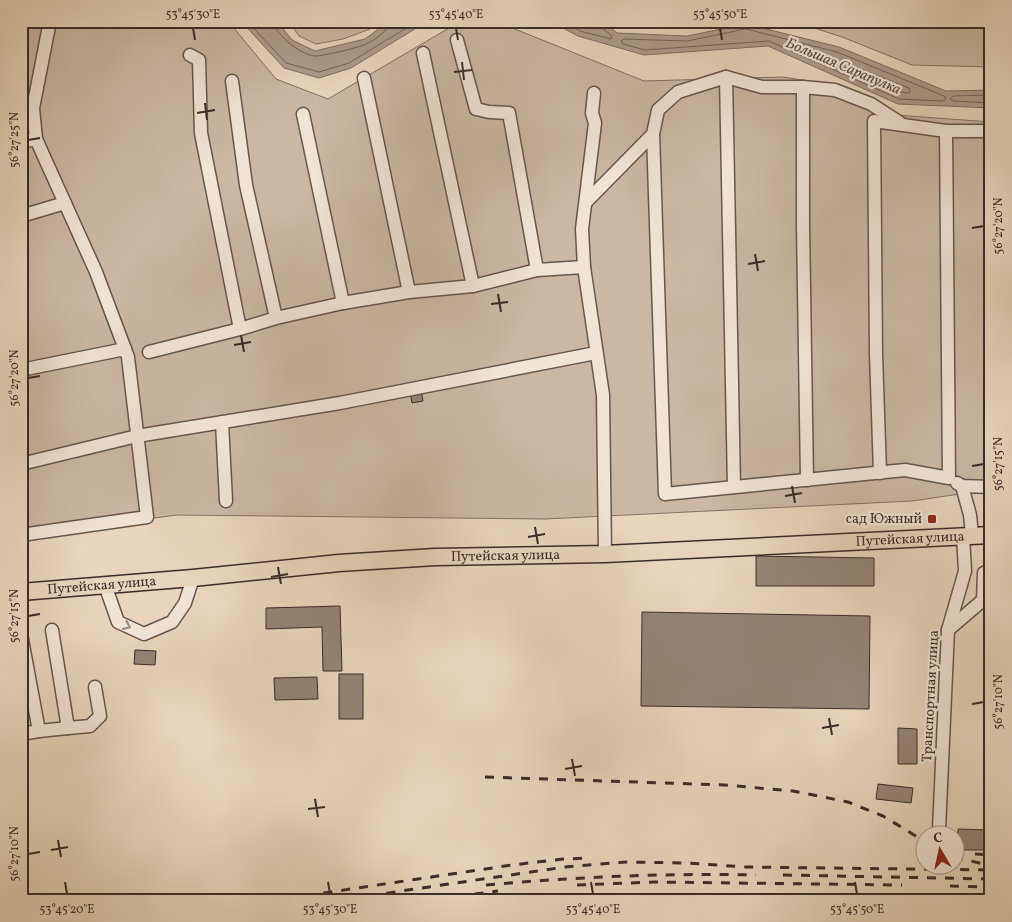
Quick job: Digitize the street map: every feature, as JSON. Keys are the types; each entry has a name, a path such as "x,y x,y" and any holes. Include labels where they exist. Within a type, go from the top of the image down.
{"main road":[{"name":"Путейская улица","path":"21,592 193,578 339,563 435,557 604,554 991,535"}],"street":[{"path":"21,535 147,517 128,357 96,272 36,139 27,108 50,21"},
{"path":"458,40 476,109 509,113 537,270"},
{"path":"423,53 473,286"},
{"path":"190,55 199,60 201,133 240,329"},
{"path":"726,77 734,487"},
{"path":"903,125 871,104 835,90 803,87 762,87 726,77 678,92 658,110 652,134 665,494 906,470 949,478 962,486 991,487"},
{"path":"364,78 409,292"},
{"path":"232,81 246,185 276,318"},
{"path":"803,87 807,480"},
{"path":"594,93 592,113 595,123 582,230 584,268 602,396 604,554"},
{"path":"303,114 343,303"},
{"path":"880,473 876,354 874,121 946,131 991,131"},
{"path":"946,131 949,478"},
{"path":"586,202 652,134"},
{"path":"21,142 36,139"},
{"path":"21,216 65,203"},
{"path":"149,352 276,318 343,303 409,292 473,286 537,270 584,268"},
{"path":"21,370 125,348"},
{"path":"21,464 137,436 340,403 596,353"},
{"path":"222,422 226,501"},
{"name":"Транспортная улица","path":"939,824 948,630 965,571 970,515 962,486"},
{"path":"948,630 987,600 987,572 965,571"},
{"path":"105,586 118,622 144,634 172,622 185,603 193,578"},
{"path":"52,630 68,728"},
{"path":"21,634 39,731"},
{"path":"21,734 90,726 100,716 95,687"}],"shaded area":[{"path":"21,21 228,21 276,79 328,99 461,21 495,21 644,81 783,77 814,82 895,115 991,122 991,494 967,493 912,501 545,519 177,515 21,536"},
{"path":"289,21 378,21 370,29 343,39 316,44 299,36"},
{"path":"793,21 991,21 991,67 912,65 842,37"}],"water":[{"path":"241,21 277,21 292,40 315,51 365,39 389,21 428,21 351,68 319,78 284,68"},
{"name":"Большая Сарапулка","path":"550,21 603,21 617,33 687,36 746,24 839,47 946,91 991,90 991,108 898,104 768,46 644,55 578,36"}],"building":[{"path":"421,390 423,401 412,403 410,392"},
{"path":"756,556 874,558 874,586 756,586"},
{"path":"340,606 342,671 323,671 322,627 266,629 266,608"},
{"path":"642,612 870,616 869,709 641,706"},
{"path":"135,650 156,651 155,665 134,664"},
{"path":"339,674 363,674 363,719 339,719"},
{"path":"317,677 318,699 275,700 274,678"},
{"path":"898,728 917,729 917,764 898,764"},
{"path":"878,784 913,788 911,803 876,799"},
{"path":"964,829 991,830 991,850 964,850"}],"railway":[{"path":"485,777 725,785 793,791 848,802 883,816 914,835"},
{"path":"975,854 991,855"},
{"path":"270,901 512,865 590,858"},
{"path":"964,859 988,865"},
{"path":"333,901 565,867 626,862 687,863 746,867 991,870"},
{"path":"486,885 621,876 756,875"},
{"path":"783,875 991,879"},
{"path":"577,885 654,882 902,885"},
{"path":"950,886 991,887"},
{"path":"421,901 498,891"}],"place":[{"name":"сад Южный","path":"932,519"}]}
